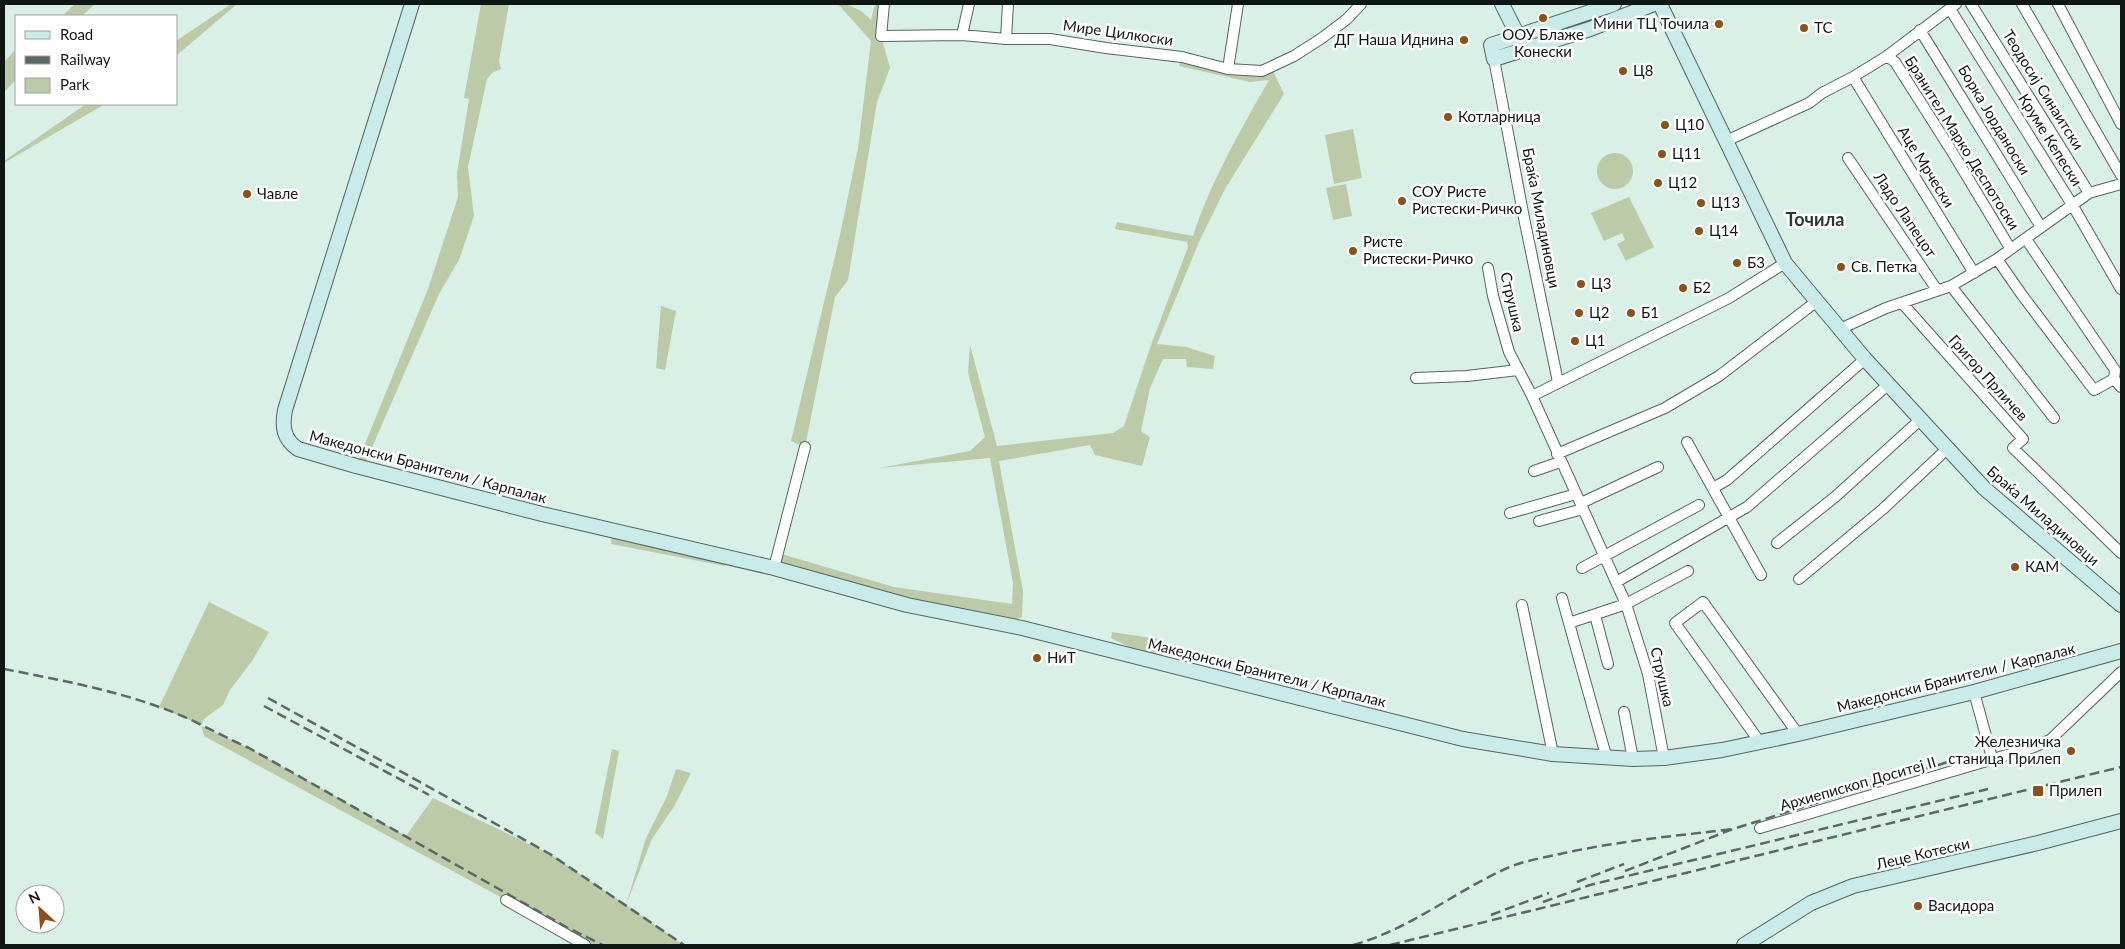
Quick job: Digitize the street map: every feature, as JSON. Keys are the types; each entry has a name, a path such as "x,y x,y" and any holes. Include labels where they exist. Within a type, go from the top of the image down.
{"main road":[{"name":"Македонски Бранители / Карпалак","path":"412,4 285,410 284,431 291,444 298,448 356,466 575,522 774,568 907,604 1022,628 1424,730 1480,743 1553,754 1607,759 1633,759 1664,758 1722,750 1974,692 2121,651"},
{"path":"1502,4 1524,50"},
{"path":"1614,4 1491,45 1494,59 1599,25 1654,4"},
{"name":"Браќа Миладиновци","path":"1660,4 1785,263 1865,359 1984,488 2121,605"},
{"name":"Леце Котески","path":"1744,945 1810,903 1853,886 2038,843 2121,821"}],"street":[{"name":"Мире Цилкоски","path":"884,4 881,36 962,35 1006,39 1050,39 1182,57 1228,69 1262,71 1294,56 1347,19 1361,4"},
{"path":"962,35 969,4"},
{"path":"1006,39 1008,4"},
{"path":"1228,69 1238,4"},
{"name":"Теодосиј Синаитски","path":"1971,4 2089,193"},
{"name":"Теодосиј Синаитски","path":"2022,4 2121,175"},
{"path":"2058,4 2121,124"},
{"path":"1726,141 1809,103 1822,93 1853,78 1953,6"},
{"name":"Круме Кепески","path":"1953,6 2121,289"},
{"name":"Борка Јорданоски","path":"1920,30 2041,227"},
{"name":"Бранител Марко Деспотоски","path":"1886,56 1895,62 2010,248"},
{"name":"Браќа Миладиновци","path":"1494,59 1558,382"},
{"name":"Аце Мрчески","path":"1853,78 1974,273"},
{"name":"Ладо Лапецот","path":"1848,158 1937,290"},
{"path":"1840,329 1862,318 1951,286 1997,259 2089,193 2121,184"},
{"path":"1997,259 2094,390 2118,383 2115,370 2026,239"},
{"path":"1532,396 1729,298 1785,263"},
{"name":"Струшка","path":"1488,268 1493,296 1509,352 1532,396 1559,458 1618,581 1648,674 1664,758"},
{"path":"1951,286 2054,418"},
{"path":"1534,471 1665,408 1719,376 1817,301"},
{"name":"Григор Прличев","path":"1902,303 2023,439 2013,448 2121,553"},
{"path":"1713,488 1727,480 1865,359"},
{"path":"1416,378 1467,376 1518,370"},
{"path":"1618,581 1746,507 1889,384"},
{"path":"1777,543 1835,497 1921,419"},
{"path":"1688,442 1761,575"},
{"path":"774,568 806,447"},
{"path":"1799,579 1883,510 1947,449"},
{"path":"1539,522 1658,467"},
{"path":"1510,513 1580,502"},
{"path":"1582,568 1606,557 1699,505"},
{"path":"1570,623 1626,604 1688,570"},
{"path":"1562,598 1607,759"},
{"path":"1759,741 1675,623 1703,602 1798,734"},
{"path":"1522,605 1553,754"},
{"path":"1594,615 1608,664"},
{"name":"Архиепископ Доситеј II","path":"1760,828 1925,781 1992,758 2034,747 2050,740 2121,672"},
{"path":"1974,692 1992,758"},
{"path":"1624,712 1633,759"},
{"path":"506,900 585,945"}],"green space":[{"path":"75,4 95,4 83,15 63,15"},
{"path":"231,4 237,4 178,54 178,40"},
{"path":"481,4 509,4 499,61 501,69 492,73 487,79 468,167 474,216 459,260 439,294 363,468 356,466 428,289 458,197 457,173 469,99 464,98"},
{"path":"838,4 856,8 871,20 875,4 884,4 881,36 890,68 877,102 848,280 835,297 805,447 791,441 840,235 858,148 871,41"},
{"path":"15,50 15,81 4,92 4,62"},
{"path":"1182,57 1228,69 1271,67 1284,94 1225,189 1199,242 1157,344 1186,347 1215,356 1213,369 1187,367 1186,359 1163,359 1150,388 1141,431 1150,437 1142,466 1095,455 1090,445 999,461 1023,591 1022,617 1006,624 774,568 778,553 894,587 1012,604 1013,583 990,458 879,468 970,451 985,437 968,373 970,345 997,446 1113,433 1124,426 1151,345 1188,247 1187,242 1115,229 1117,222 1193,236 1217,176 1269,80 1250,82 1179,66"},
{"path":"85,105 103,105 4,163 4,161"},
{"path":"1353,129 1362,178 1334,184 1325,135"},
{"path":"1615,153 1622,154 1628,158 1632,164 1632,178 1628,184 1622,188 1615,189 1608,188 1602,184 1598,178 1597,171 1598,164 1602,158 1608,154"},
{"path":"1346,184 1352,216 1333,220 1326,188"},
{"path":"1629,197 1654,247 1626,261 1617,244 1625,240 1622,233 1604,241 1591,213"},
{"path":"661,306 676,311 665,370 656,368"},
{"path":"612,531 724,557 725,566 611,544"},
{"path":"209,602 269,632 252,661 230,690 223,705 204,719 201,726 159,707"},
{"path":"1112,632 1165,640 1161,663 1111,638"},
{"path":"201,726 249,748 406,836 433,798 550,854 684,945 585,945 204,736"},
{"path":"612,749 619,751 603,839 595,833"},
{"path":"676,769 691,773 675,805 652,839 626,905 646,838 667,796"}],"railway":[{"path":"4,669 121,695 171,711 193,721 249,748 568,928 603,945"},
{"path":"268,698 550,854 684,945"},
{"path":"264,706 429,795"},
{"path":"1625,871 1733,829 1954,760"},
{"path":"1390,945 2121,767"},
{"path":"1543,902 1590,885 1988,789"},
{"path":"1353,945 1412,921 1486,879 1518,864 1581,849 1733,829"},
{"path":"1577,882 1624,864"},
{"path":"1491,915 1549,893"}],"place":[{"name":"ООУ Блаже Конески","path":"1543,18"},
{"name":"Мини ТЦ Точила","path":"1719,24"},
{"name":"ТС","path":"1804,28"},
{"name":"ДГ Наша Иднина","path":"1464,40"},
{"name":"Ц8","path":"1623,71"},
{"name":"Котларница","path":"1448,117"},
{"name":"Ц10","path":"1665,125"},
{"name":"Ц11","path":"1662,154"},
{"name":"Ц12","path":"1658,183"},
{"name":"Чавле","path":"247,194"},
{"name":"СОУ Ристе Ристески-Ричко","path":"1402,201"},
{"name":"Ц13","path":"1701,203"},
{"name":"Ц14","path":"1699,231"},
{"name":"Ристе Ристески-Ричко","path":"1353,251"},
{"name":"Б3","path":"1737,263"},
{"name":"Св. Петка","path":"1841,267"},
{"name":"Ц3","path":"1581,284"},
{"name":"Б2","path":"1683,288"},
{"name":"Ц2","path":"1579,313"},
{"name":"Б1","path":"1631,313"},
{"name":"Ц1","path":"1575,341"},
{"name":"КАМ","path":"2015,567"},
{"name":"НиТ","path":"1037,658"},
{"name":"Железничка станица Прилеп","path":"2071,751"},
{"name":"Прилеп","path":"2038,791"},
{"name":"Васидора","path":"1918,906"}],"district":[{"name":"Точила","path":"1815,220"}]}
